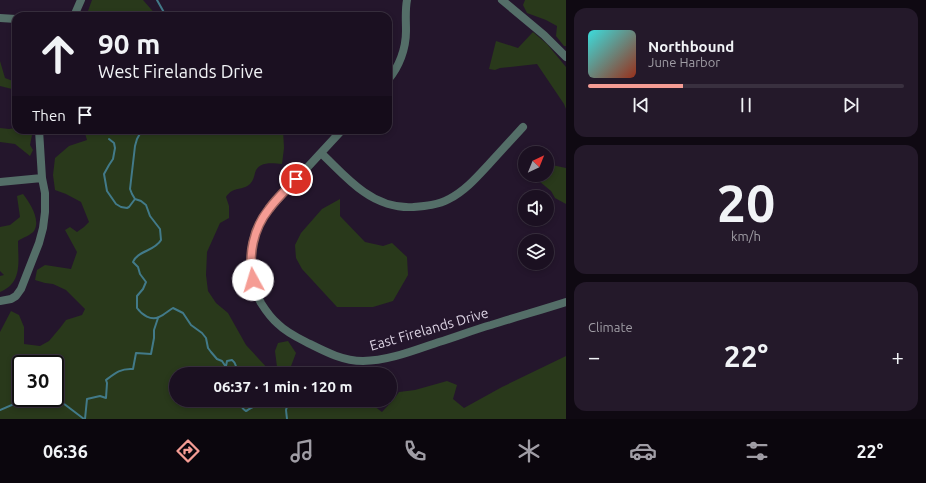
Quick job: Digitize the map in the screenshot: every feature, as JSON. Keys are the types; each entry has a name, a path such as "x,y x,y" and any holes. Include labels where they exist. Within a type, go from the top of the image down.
{"street":[{"path":"76,12 81,0"},
{"path":"392,74 401,58 406,40 407,0"},
{"path":"507,1 566,57"},
{"path":"0,18 12,19"},
{"path":"321,153 356,186 373,198 401,206 423,206 437,204 448,200 466,188 523,127"},
{"path":"0,301 11,299 16,296 21,289 43,228 45,193 42,178 39,134"},
{"name":"East Firelands Drive","path":"338,134 269,209 260,222 253,240 251,271 255,288 265,309 279,325 292,334 337,357 361,361 381,359 406,353 566,302"},
{"path":"0,182 42,178"}],"green space":[{"path":"92,0 143,0 154,12 89,12 88,11"},
{"path":"525,0 566,0 566,46 564,46 556,36 557,26 527,13 523,5"},
{"path":"533,32 547,44 566,67 566,109 537,64 500,68 495,70 489,69 496,41 518,48"},
{"path":"0,61 5,78 12,81 12,89 0,86"},
{"path":"0,128 12,129 12,134 32,134 30,145 33,150 30,156 15,144 0,142"},
{"path":"85,134 283,134 284,148 282,164 274,163 259,166 250,184 246,187 232,191 226,197 229,206 229,218 220,223 207,252 206,275 208,291 216,303 228,313 246,345 266,367 169,367 169,407 375,407 382,412 387,407 397,407 397,395 399,392 415,390 447,381 457,385 453,399 464,408 502,387 566,356 566,419 0,419 0,332 11,311 19,315 24,327 24,344 40,346 49,341 66,320 82,315 85,309 66,290 53,284 35,280 37,270 45,265 71,269 77,252 65,230 70,227 77,232 89,222 81,202 55,190 53,175 55,158 69,146 87,140"},
{"path":"554,165 566,168 566,204 555,198 554,190 550,190 540,182 554,182"},
{"path":"23,194 34,212 36,227 33,232 18,241 18,271 16,277 13,283 0,292 0,276 4,275 0,271 0,227 10,225 20,217 17,196"},
{"path":"340,199 340,216 365,242 383,246 392,243 407,257 408,275 393,301 373,307 337,307 302,269 296,258 295,245 301,233 322,209"},
{"path":"288,341 296,353 291,367 277,367 275,351 278,343"}],"waterway":[{"path":"157,0 164,12"},
{"path":"140,134 135,146 130,189 135,199 146,205 150,216 160,229 161,240 155,247 138,255 133,262 138,267 140,274 146,282 143,289 137,296 137,308 141,313 150,318 161,316 173,308 183,313 191,325 206,338 208,348 217,359 222,361 226,367"},
{"path":"109,139 114,143 115,148 113,159 104,174 107,191 116,204 121,207 129,207 135,199"},
{"path":"85,419 87,399 100,396 106,398 106,380 122,370 133,369 136,353 151,354 154,330 158,318"},
{"path":"226,367 227,361 232,360 236,367"},
{"path":"64,404 84,419"},
{"path":"0,410 12,405"},
{"path":"241,407 246,411 253,407"},
{"path":"287,407 287,419"}],"route":[{"path":"253,280 251,271 251,253 253,240 260,222 269,209 296,179"}]}
